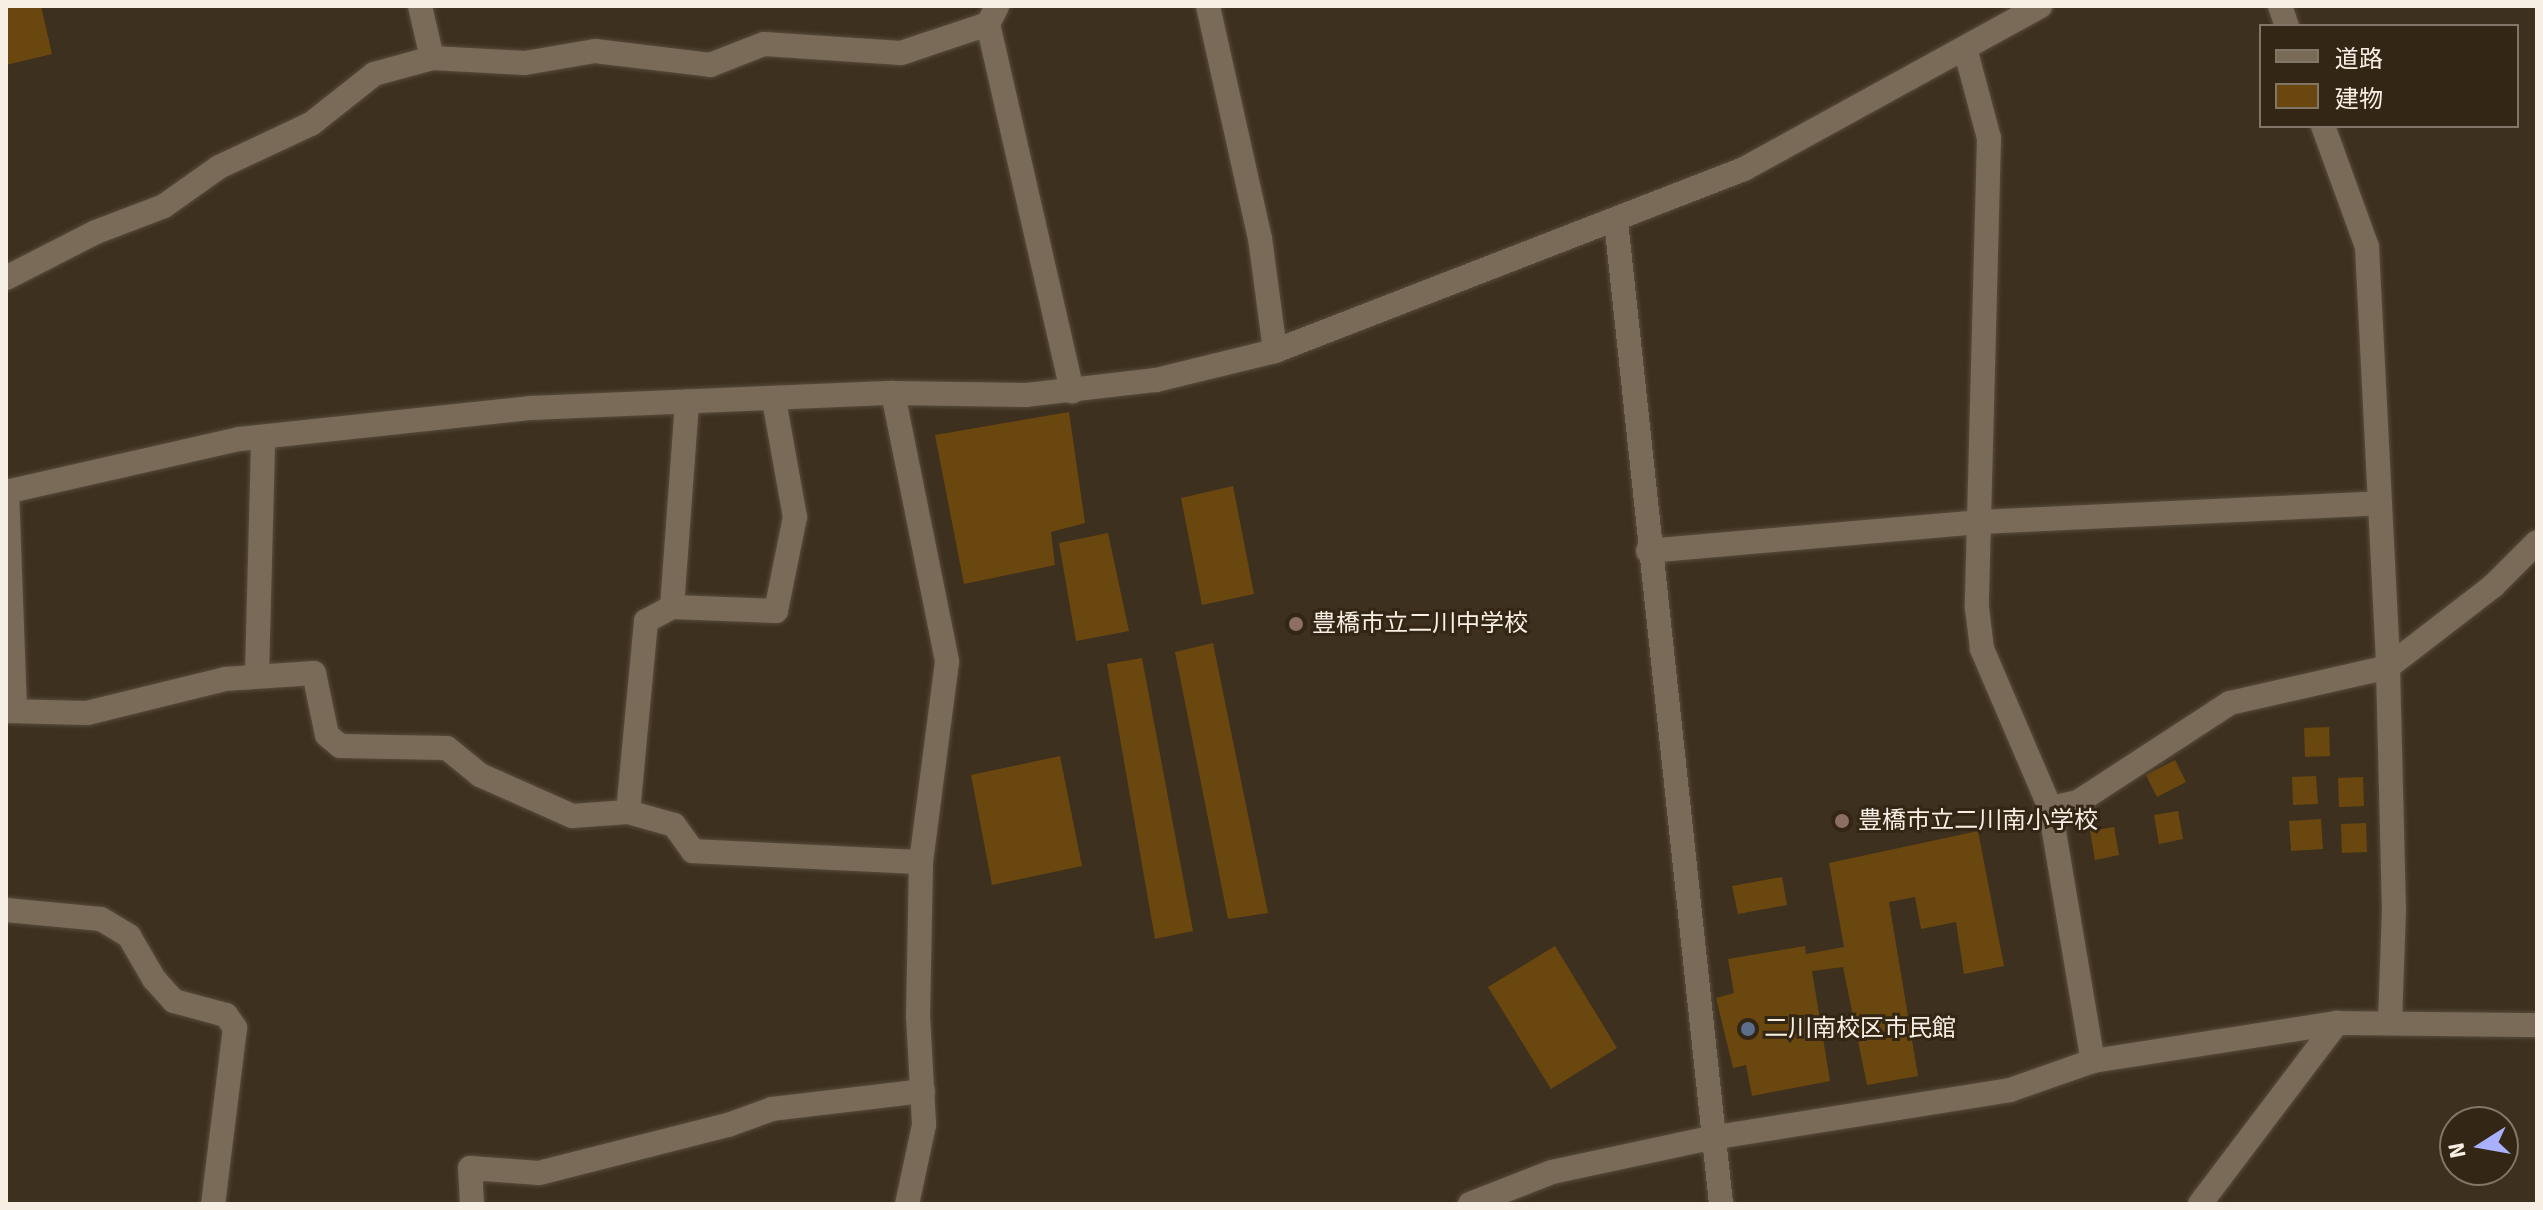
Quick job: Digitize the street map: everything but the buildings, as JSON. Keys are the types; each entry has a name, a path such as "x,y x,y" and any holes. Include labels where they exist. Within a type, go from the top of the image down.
{"street":[{"path":"420,6 432,58"},
{"path":"1208,6 1260,238 1275,351"},
{"path":"921,862 693,851 674,825 628,812 572,816 480,775 447,748 340,746 327,735 314,673 257,674 87,713 10,710 6,492 106,465 263,437 531,408 893,393 1072,392 1156,380 1275,351 1744,169 2040,6"},
{"path":"6,278 96,232 164,206 219,167 311,124 374,74 432,58 525,63 595,51 710,65 764,44 901,53 992,15 1072,392"},
{"path":"1965,48 1989,138 1977,608 1982,649 2050,808 2093,1061"},
{"path":"2324,128 2367,247 2388,667 2394,908 2390,1022"},
{"path":"1616,221 1648,551 1711,1138 1721,1204"},
{"path":"893,393 947,662 921,862 918,1016 924,1125 907,1204"},
{"path":"628,812 646,621 672,607 776,611 795,517 774,400"},
{"path":"672,607 687,402"},
{"path":"257,674 263,437"},
{"path":"1648,551 1981,522 2380,503"},
{"path":"2050,808 2078,802 2230,703 2388,667 2493,586 2537,542"},
{"path":"6,910 101,919 129,936 154,979 174,1001 226,1015 235,1028 213,1204"},
{"path":"1483,1201 1552,1172 1711,1138 2010,1090 2093,1061 2337,1023 2537,1025"},
{"path":"2200,1204 2337,1023"},
{"path":"472,1204 470,1168 539,1173 728,1125 772,1109 923,1091"}],"place":[{"name":"豊橋市立二川中学校","path":"1296,624"},
{"name":"豊橋市立二川南小学校","path":"1842,821"},
{"name":"二川南校区市民館","path":"1748,1029"}]}
